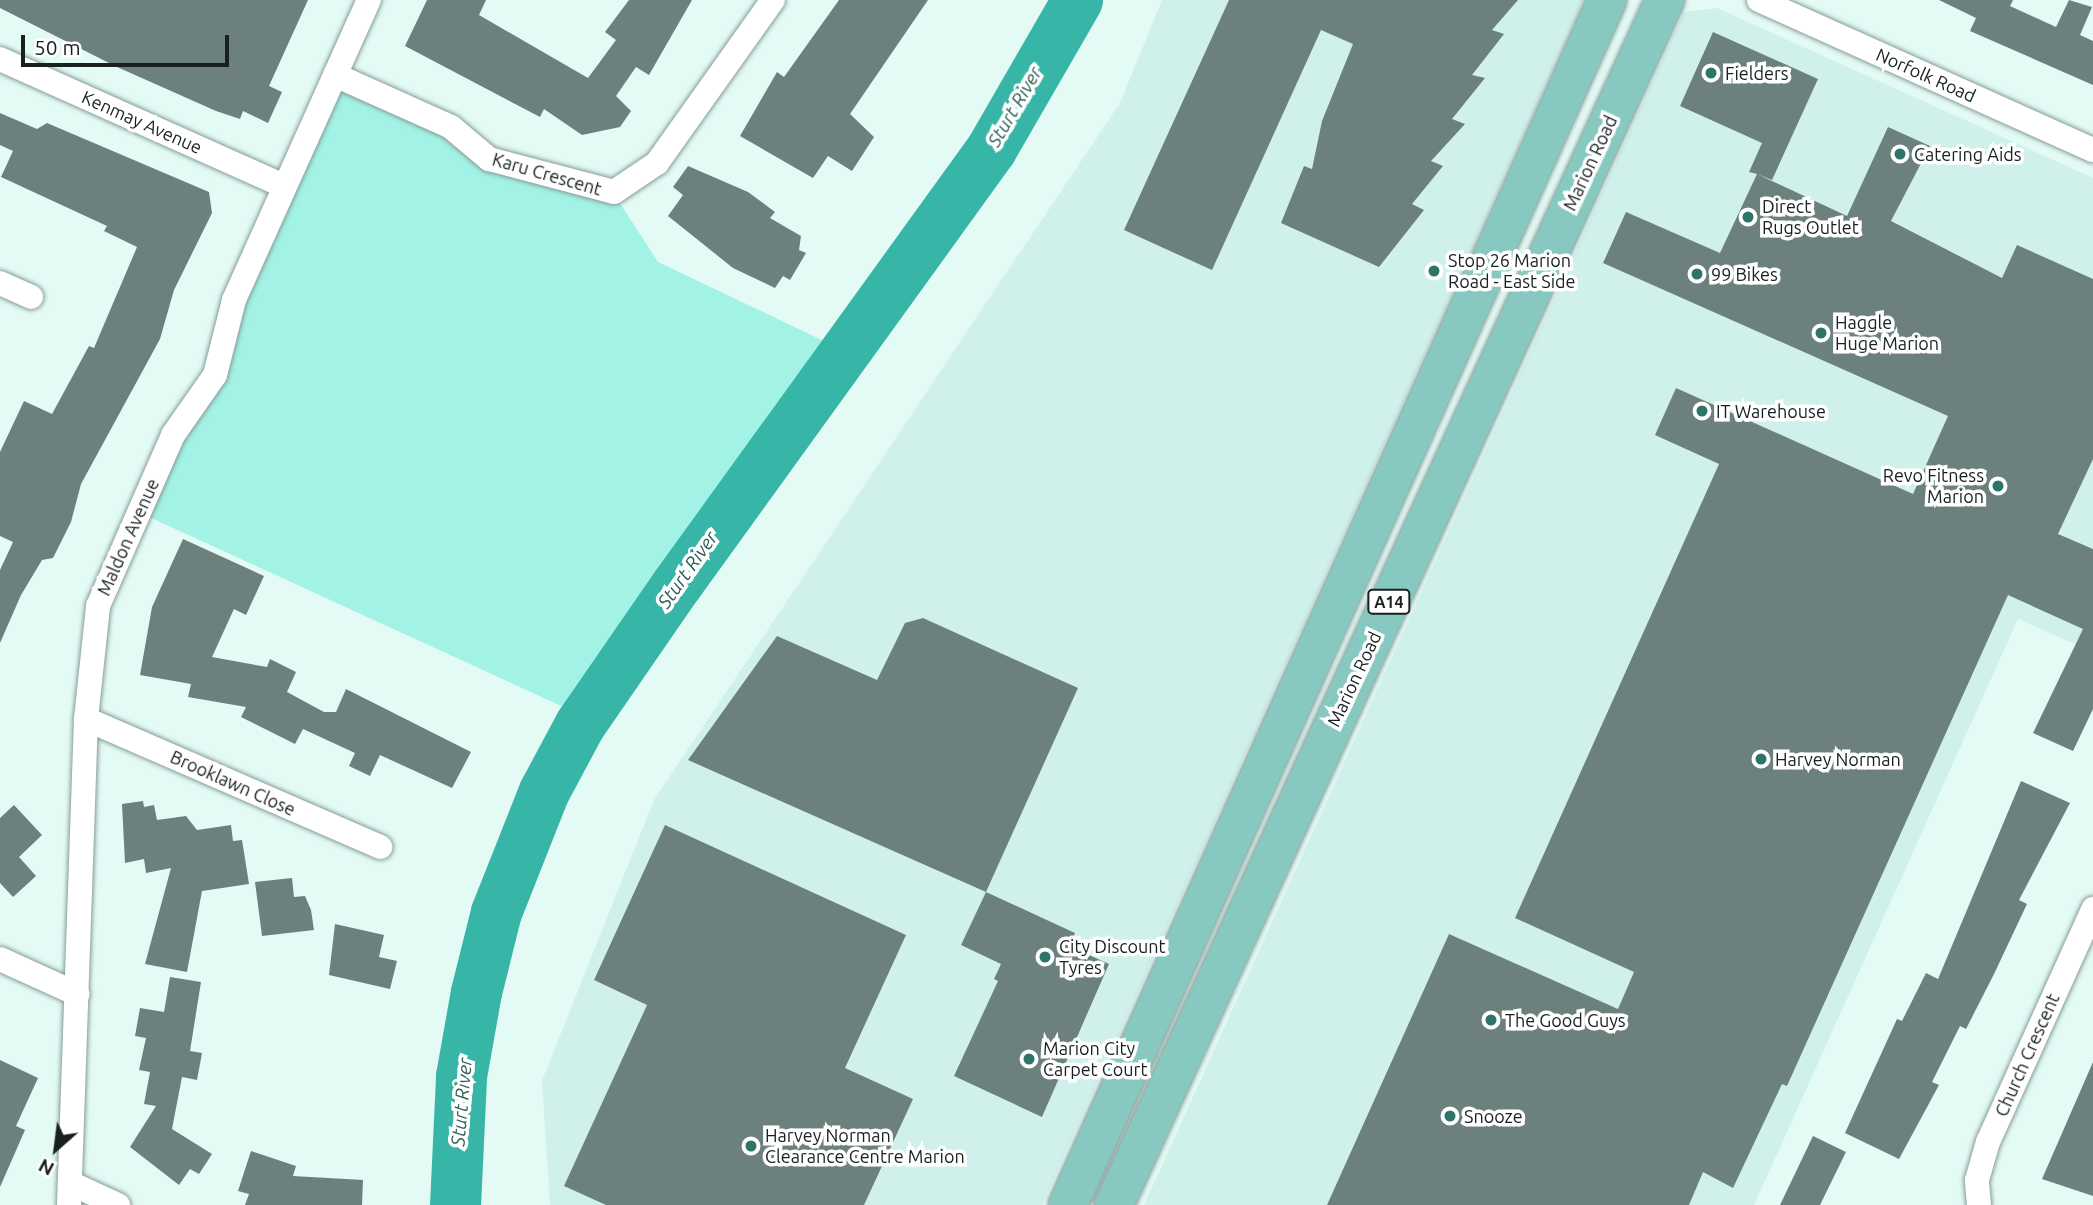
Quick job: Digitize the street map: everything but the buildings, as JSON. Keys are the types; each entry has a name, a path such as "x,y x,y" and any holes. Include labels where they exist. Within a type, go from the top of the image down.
{"main road":[{"name":"A14","path":"1068,1205 1607,0"},
{"name":"Marion Road","path":"1114,1205 1665,0"}],"street":[{"name":"Maldon Avenue","path":"69,1194 86,719 98,606 173,435 215,375 234,300 369,0"},
{"name":"Karu Crescent","path":"335,75 451,127 489,159 614,192 657,163 773,0"},
{"name":"Norfolk Road","path":"1759,0 2093,150"},
{"name":"Kenmay Avenue","path":"0,59 284,186"},
{"path":"0,282 31,297"},
{"name":"Brooklawn Close","path":"86,719 380,847"},
{"name":"Church Crescent","path":"1979,1205 1977,1181 1988,1142 2093,909"},
{"path":"0,959 77,994"},
{"path":"69,1194 118,1205"}],"shaded area":[{"path":"1162,0 1584,0 1042,1205 550,1205 542,1081 654,800 1120,103"},
{"path":"1717,8 2093,178 2093,652 2018,619 1754,1205 1144,1205 1684,12"}],"green space":[{"path":"336,87 618,200 658,262 832,345 572,711 145,515"}],"waterway":[{"name":"Sturt River","path":"455,1205 461,1076 476,992 496,912 544,791 580,724 676,585 991,149 1077,0"}],"place":[{"name":"Fielders","path":"1711,73"},
{"name":"Catering Aids","path":"1900,154"},
{"name":"Direct Rugs Outlet","path":"1748,217"},
{"name":"Stop 26 Marion Road - East Side","path":"1434,271"},
{"name":"99 Bikes","path":"1697,274"},
{"name":"Haggle Huge Marion","path":"1821,333"},
{"name":"IT Warehouse","path":"1702,411"},
{"name":"Revo Fitness Marion","path":"1998,486"},
{"name":"Harvey Norman","path":"1761,759"},
{"name":"City Discount Tyres","path":"1045,957"},
{"name":"The Good Guys","path":"1491,1020"},
{"name":"Marion City Carpet Court","path":"1029,1059"},
{"name":"Snooze","path":"1450,1116"},
{"name":"Harvey Norman Clearance Centre Marion","path":"751,1146"}]}
